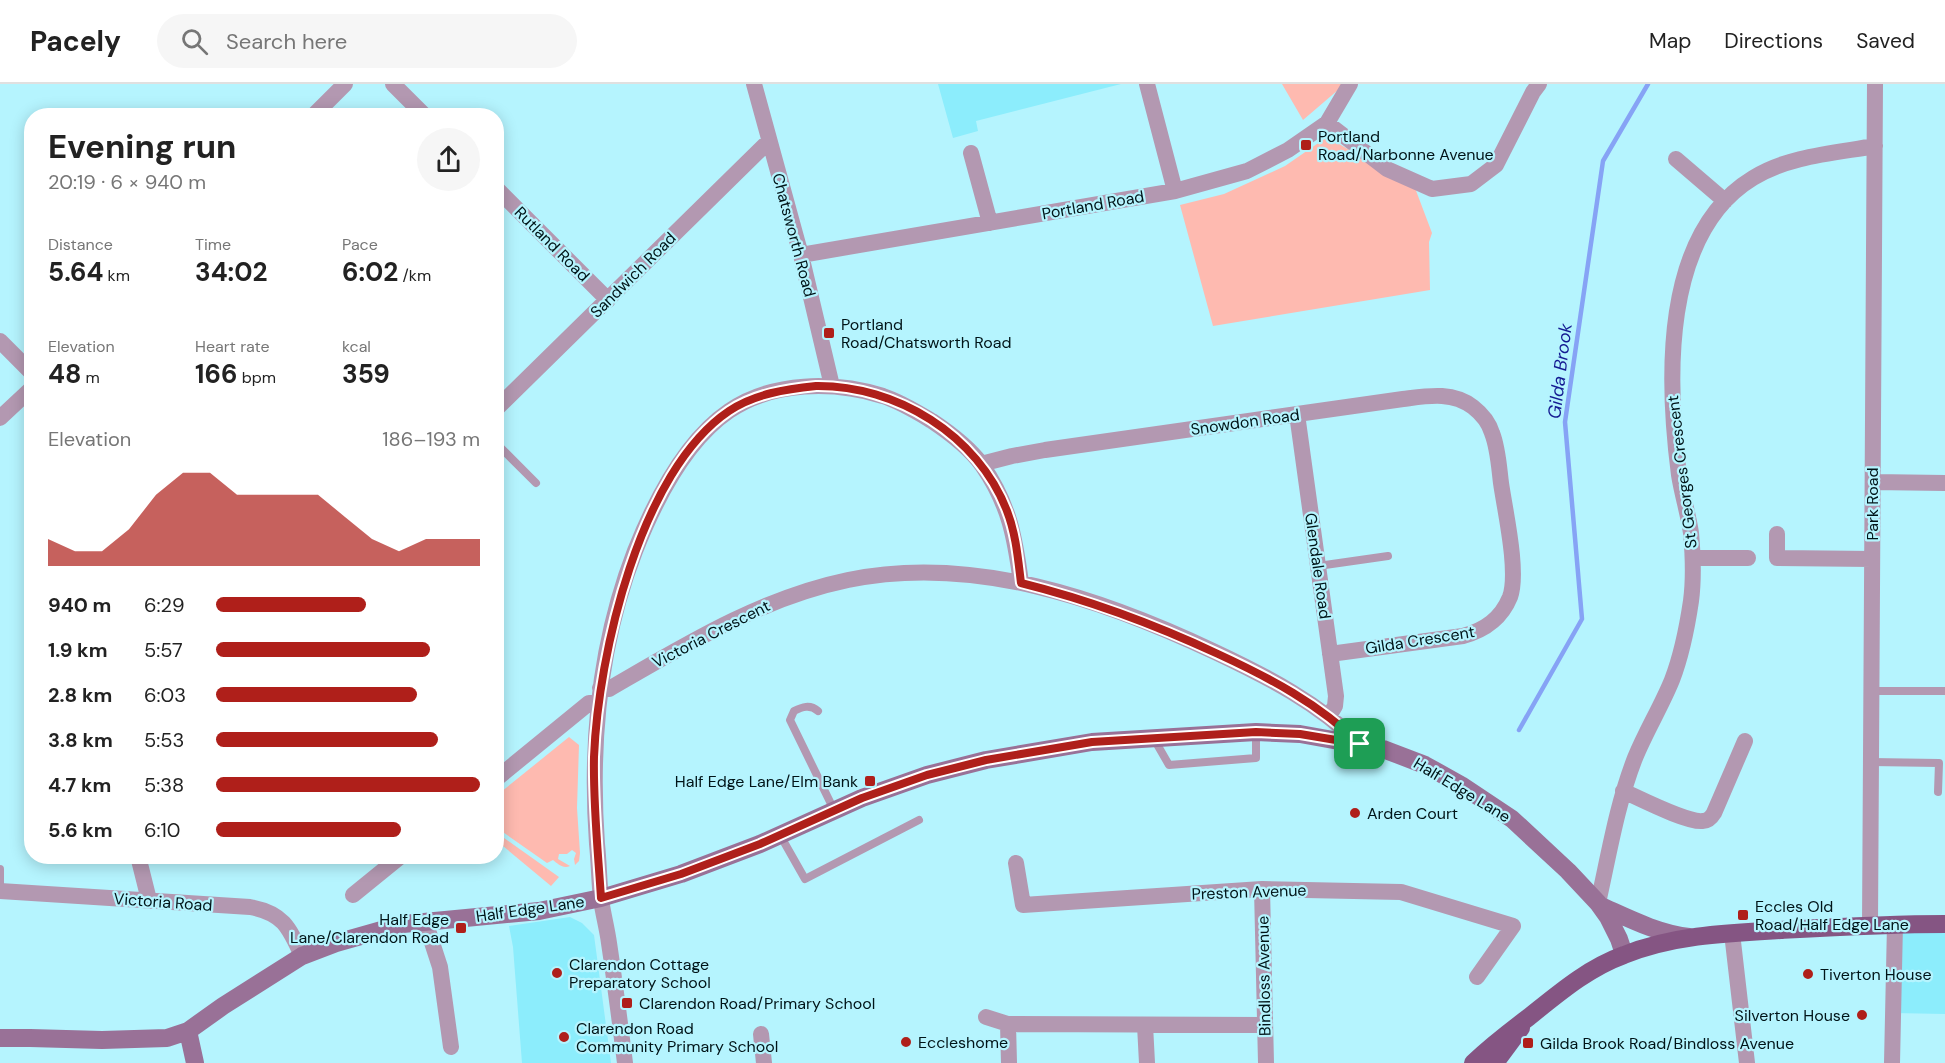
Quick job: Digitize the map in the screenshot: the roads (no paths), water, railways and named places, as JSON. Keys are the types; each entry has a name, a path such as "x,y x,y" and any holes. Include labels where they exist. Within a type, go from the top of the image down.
{"main road":[{"name":"Half Edge Lane","path":"0,1038 148,1040 167,1038 188,1031 302,956 366,933 425,921 539,911 601,898 681,874 780,835 862,798 927,775 986,760 1092,742 1256,732 1300,734 1360,744 1394,752 1442,774 1512,819 1553,855 1599,905 1614,927 1624,954"},
{"path":"1599,905 1653,929 1692,938"},
{"path":"1473,1063 1496,1041 1563,988 1624,954 1667,942 1732,933 1870,925 1945,924"},
{"path":"1495,1063 1529,1017"},
{"path":"188,1031 195,1063"}],"street":[{"path":"320,108 345,84"},
{"path":"393,84 416,108"},
{"name":"Chatsworth Road","path":"754,84 801,255 831,386"},
{"path":"1147,84 1175,191"},
{"name":"Portland Road","path":"801,255 1175,191 1247,171 1288,150 1327,123 1350,84"},
{"path":"1327,123 1386,169 1432,189 1471,184 1496,165 1539,84"},
{"name":"Park Road","path":"1870,925 1875,84"},
{"name":"Sandwich Road","path":"504,401 769,141"},
{"name":"St Georges Crescent","path":"1599,905 1623,791 1636,756 1672,680 1686,634 1693,585 1693,558 1679,478 1672,413 1672,357 1678,307 1693,251 1714,213 1753,178 1795,159 1875,146"},
{"path":"971,153 990,223"},
{"path":"1676,159 1725,201"},
{"name":"Rutland Road","path":"504,196 608,300"},
{"path":"0,341 24,365"},
{"path":"626,1063 601,898 594,803 594,756 600,696 618,605 635,551 663,491 685,456 714,423 730,410 748,401 786,390 831,386 875,394 904,405 954,436 981,464 1007,510 1013,529 1021,583"},
{"path":"0,418 24,396"},
{"name":"Snowdon Road","path":"981,464 1045,450 1402,399 1443,396 1463,400 1473,407 1487,422 1493,435"},
{"name":"Glendale Road","path":"1297,414 1336,696 1335,706 1329,716"},
{"name":"Gilda Crescent","path":"1330,654 1463,636 1486,628 1501,612 1509,597 1513,575 1506,511 1493,435"},
{"path":"1873,482 1945,483"},
{"path":"1778,534 1777,558 1872,559"},
{"path":"1693,558 1748,558"},
{"name":"Victoria Crescent","path":"504,772 609,689 694,640 754,610 828,584 873,575 912,572 971,575 1021,583 1101,606 1181,636 1299,696 1329,716 1360,744"},
{"path":"1623,791 1689,819 1701,822 1709,820 1745,741"},
{"name":"Preston Avenue","path":"1016,863 1023,905 1262,889 1401,892 1512,926 1477,977"},
{"path":"140,864 148,900"},
{"path":"354,895 391,864"},
{"name":"Bindloss Avenue","path":"1262,889 1266,1063"},
{"name":"Victoria Road","path":"0,891 250,907 272,913 286,925 302,956"},
{"path":"425,921 440,967 451,1047"},
{"path":"1892,1063 1895,924"},
{"path":"1732,933 1747,1063"},
{"path":"986,1017 1008,1024 1264,1025"},
{"path":"1008,1024 1009,1063"},
{"path":"1145,1025 1147,1063"},
{"path":"761,1034 764,1063"}],"lane":[{"path":"504,451 536,483"},
{"path":"1318,566 1388,556"},
{"path":"1871,690 1945,691"},
{"path":"818,711 809,706 802,707 794,711 790,720 835,810"},
{"path":"1153,738 1169,765 1256,758 1256,732"},
{"path":"1871,762 1939,763 1938,792"},
{"path":"780,835 805,879 919,820"},
{"path":"0,869 0,891"}],"waterway":[{"name":"Gilda Brook","path":"1519,730 1582,619 1565,422 1603,161 1648,84"}],"place":[{"name":"Portland Road/Narbonne Avenue","path":"1306,145"},
{"name":"Portland Road/Chatsworth Road","path":"829,333"},
{"name":"Half Edge Lane/Elm Bank","path":"870,781"},
{"name":"Arden Court","path":"1355,813"},
{"name":"Eccles Old Road/Half Edge Lane","path":"1743,915"},
{"name":"Half Edge Lane/Clarendon Road","path":"461,928"},
{"name":"Clarendon Cottage Preparatory School","path":"557,973"},
{"name":"Tiverton House","path":"1808,974"},
{"name":"Clarendon Road/Primary School","path":"627,1003"},
{"name":"Silverton House","path":"1862,1015"},
{"name":"Clarendon Road Community Primary School","path":"564,1037"},
{"name":"Eccleshome","path":"906,1042"},
{"name":"Gilda Brook Road/Bindloss Avenue","path":"1528,1043"}]}
